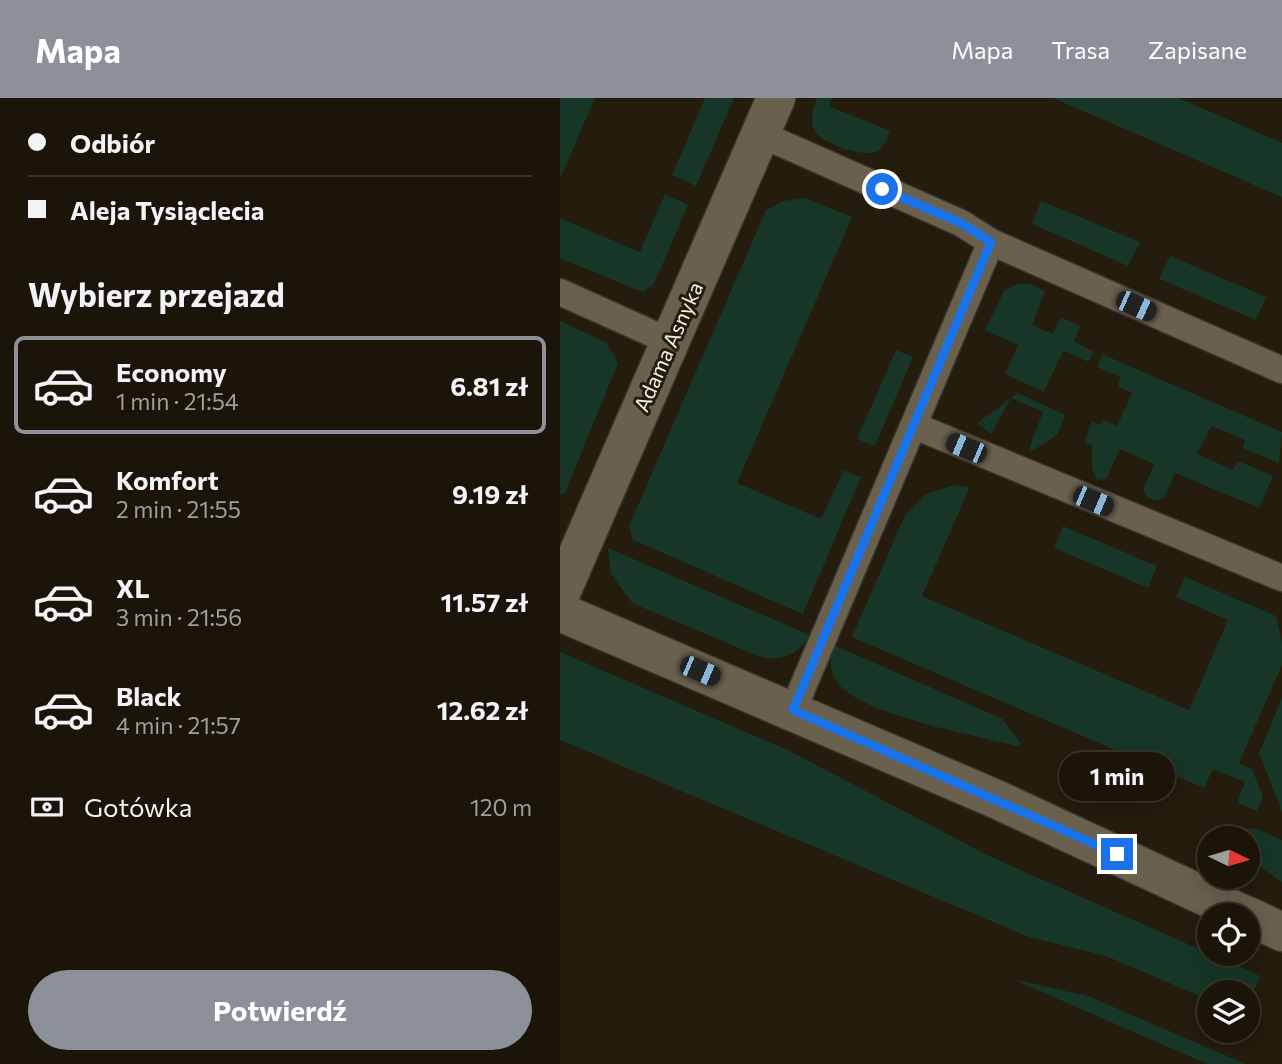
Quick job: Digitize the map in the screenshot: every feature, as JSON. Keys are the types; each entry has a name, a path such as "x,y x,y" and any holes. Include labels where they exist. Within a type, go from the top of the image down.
{"street":[{"name":"Adama Asnyka","path":"560,595 776,98"},
{"path":"560,612 793,710 1117,854 1219,903"},
{"path":"1260,922 1282,932"}],"lane":[{"path":"760,134 961,223 991,242 1282,370"},
{"path":"793,710 991,242"},
{"path":"560,292 671,342"},
{"path":"915,426 1282,578"}],"green space":[{"path":"560,98 595,98 560,179"},
{"path":"705,98 734,98 696,186 672,175"},
{"path":"817,98 832,98 829,106 890,131 886,142 873,153 864,153 844,149 825,140 814,130 812,122"},
{"path":"1053,98 1179,98 1282,143 1282,197"},
{"path":"665,194 688,205 654,284 644,291 560,258 560,218 640,252"},
{"path":"805,198 852,217 737,483 821,519 844,470 861,477 803,614 633,540 629,526 766,210 784,201"},
{"path":"1041,201 1140,242 1128,266 1032,224"},
{"path":"1170,256 1266,297 1256,320 1159,279"},
{"path":"1017,284 1031,284 1045,291 1032,325 1053,334 1061,317 1080,326 1074,342 1093,351 1089,362 1063,351 1044,392 1005,374 1018,345 985,330 1004,291"},
{"path":"560,321 606,342 618,363 565,493 560,495"},
{"path":"896,350 913,357 875,446 857,439"},
{"path":"1102,354 1282,432 1279,463 1243,448 1245,440 1211,426 1197,454 1233,470 1238,461 1273,476 1259,508 1175,473 1164,498 1157,501 1148,498 1143,491 1154,464 1120,449 1106,479 1097,480 1092,468 1092,446 1084,442 1092,421 1099,425 1103,420 1117,426 1132,393 1117,386 1121,377 1097,367"},
{"path":"1018,393 1065,415 1058,434 1031,452 1030,446 1043,412 1011,398"},
{"path":"1011,398 991,434 977,423"},
{"path":"954,485 970,487 922,596 1189,710 1228,620 1176,597 1185,577 1276,616 1282,642 1282,665 1239,763 1252,769 1263,797 1257,811 1237,803 1245,782 1213,769 1204,788 852,637 905,515 926,494"},
{"path":"1063,526 1157,566 1148,588 1054,548"},
{"path":"608,548 810,635 795,652 766,658 632,603 611,574"},
{"path":"833,645 1001,718 1021,743 1019,747 918,722 864,702 845,690 834,677 831,666"},
{"path":"560,652 788,750 989,856 1197,948 1197,966 1237,966 1260,976 1258,980 1197,980 1197,995 1106,956 1029,937 560,740"},
{"path":"1282,698 1282,812 1259,753"},
{"path":"1260,830 1282,840 1282,882 1260,866"},
{"path":"1012,979 1088,996 1246,1064 1207,1064"}],"route":[{"path":"882,189 961,223 991,242 793,710 1117,854"}]}
